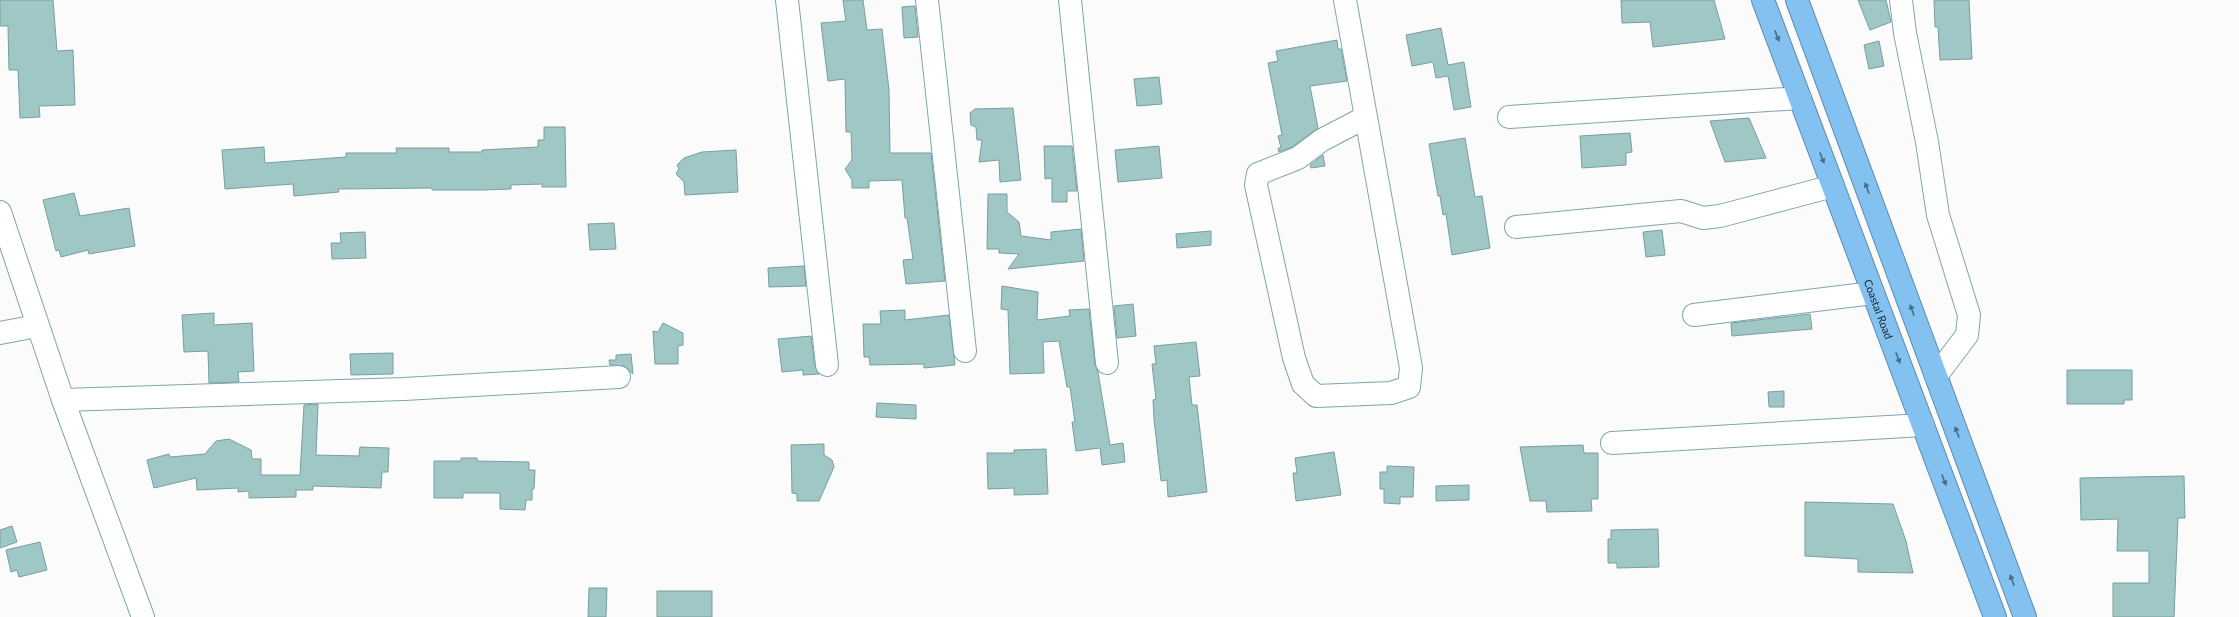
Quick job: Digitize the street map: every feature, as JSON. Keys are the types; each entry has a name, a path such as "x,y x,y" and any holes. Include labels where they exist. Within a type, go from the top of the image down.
{"highway":[{"name":"Coastal Road","path":"1763,0 1995,617"},
{"path":"1797,0 2025,617"}],"street":[{"path":"787,0 827,365"},
{"path":"927,0 965,351"},
{"path":"1070,0 1107,363"},
{"path":"1345,0 1366,117 1411,368 1409,387 1391,393 1316,396 1303,384 1294,358 1256,185 1258,174 1298,158 1322,140 1366,117"},
{"path":"1901,0 1905,33 1927,142 1938,215 1969,315 1967,335 1936,376"},
{"path":"1509,117 1800,98"},
{"path":"1516,227 1681,211 1703,218 1833,186"},
{"path":"0,212 63,400 143,617"},
{"path":"1694,315 1873,293"},
{"path":"0,332 37,326"},
{"path":"63,400 404,389 619,377"},
{"path":"1612,443 1923,425"}],"building":[{"path":"0,0 53,0 57,51 73,50 75,105 39,106 40,117 20,118 18,70 9,70 8,26 0,26"},
{"path":"843,0 863,0 867,30 882,29 889,90 890,153 931,153 945,281 906,284 903,260 913,259 907,218 905,218 902,180 869,181 869,188 852,188 852,180 845,169 852,160 851,132 846,132 845,79 828,81 821,23 846,21"},
{"path":"1621,0 1714,0 1725,39 1653,47 1650,22 1622,23"},
{"path":"1858,0 1886,0 1891,22 1870,30"},
{"path":"1934,0 1969,0 1972,59 1940,60 1938,27 1935,27"},
{"path":"915,6 918,37 904,38 902,7"},
{"path":"1441,28 1448,65 1464,62 1471,107 1454,110 1448,76 1436,78 1433,62 1412,66 1406,35"},
{"path":"1337,40 1338,49 1341,49 1347,81 1310,86 1318,128 1292,147 1279,152 1278,148 1281,148 1278,136 1282,135 1268,63 1278,61 1276,51"},
{"path":"1879,41 1884,66 1869,69 1864,45"},
{"path":"1159,77 1162,104 1137,106 1134,79"},
{"path":"1013,108 1021,180 1000,182 999,160 979,162 982,140 977,140 976,127 971,125 970,113 975,109"},
{"path":"1749,118 1766,158 1725,162 1710,121"},
{"path":"544,127 565,127 566,187 542,187 542,184 511,185 511,189 483,190 432,190 432,188 338,189 339,192 294,196 293,184 225,189 222,150 264,147 265,163 346,157 346,153 397,153 396,148 449,148 449,152 482,152 482,150 538,147 538,140 544,140"},
{"path":"1630,133 1632,152 1626,153 1626,165 1582,168 1580,136"},
{"path":"1465,138 1475,197 1482,196 1490,248 1452,255 1446,214 1443,215 1440,196 1438,196 1429,144"},
{"path":"1044,146 1072,146 1077,191 1067,191 1067,202 1052,202 1052,178 1045,179"},
{"path":"1159,146 1162,178 1118,182 1115,150"},
{"path":"736,150 738,192 685,195 684,182 676,174 679,169 677,165 684,158 702,152"},
{"path":"1323,155 1325,166 1311,168 1310,165"},
{"path":"74,193 80,216 129,208 135,246 89,254 88,250 61,257 59,250 56,251 43,200"},
{"path":"988,194 1007,194 1007,212 1019,222 1021,236 1051,240 1051,232 1081,229 1084,261 1008,269 1019,254 999,253 999,249 987,249"},
{"path":"614,223 616,249 590,250 588,224"},
{"path":"1662,230 1665,255 1646,257 1643,232"},
{"path":"1211,231 1211,245 1177,248 1176,234"},
{"path":"365,232 366,258 332,259 331,243 341,243 340,233"},
{"path":"804,266 806,286 769,287 768,268"},
{"path":"1002,286 1038,292 1037,320 1070,316 1069,310 1089,309 1095,364 1098,372 1110,445 1123,443 1125,462 1102,465 1100,448 1076,451 1072,422 1075,422 1070,387 1067,387 1059,341 1043,342 1044,373 1010,374 1008,310 1001,309"},
{"path":"1133,304 1136,336 1117,338 1114,306"},
{"path":"905,310 905,320 949,315 955,365 924,368 924,364 870,365 869,357 864,357 863,324 881,324 880,311"},
{"path":"214,313 214,325 252,323 254,371 238,372 239,382 209,383 208,351 184,352 182,315"},
{"path":"1810,314 1812,329 1732,336 1731,323"},
{"path":"663,323 683,333 683,345 678,346 678,364 655,364 653,331 658,332"},
{"path":"811,336 815,366 819,374 803,375 803,370 782,372 778,339"},
{"path":"1196,342 1200,376 1189,377 1192,405 1197,405 1207,492 1168,497 1167,480 1161,481 1154,419 1153,400 1156,399 1152,364 1156,364 1154,346"},
{"path":"393,353 393,374 351,375 350,354"},
{"path":"631,354 633,374 624,366 610,365 609,360 616,360 616,355"},
{"path":"2067,370 2132,370 2132,400 2124,400 2124,404 2067,404"},
{"path":"1784,391 1784,407 1769,407 1768,392"},
{"path":"877,403 916,405 916,419 876,417"},
{"path":"318,404 316,455 359,456 360,447 389,448 388,472 382,472 381,488 313,486 313,490 296,490 296,497 249,498 249,491 238,492 238,488 197,490 196,478 154,488 147,460 169,454 170,457 205,454 216,441 229,439 251,450 252,459 261,459 261,475 300,475 304,405"},
{"path":"824,444 824,455 832,460 834,467 819,501 797,501 797,494 792,493 791,445"},
{"path":"1583,445 1584,453 1598,453 1598,499 1591,499 1592,511 1547,512 1546,501 1530,501 1520,447"},
{"path":"1046,449 1048,494 1014,495 1014,488 988,489 987,453 1014,453 1014,450"},
{"path":"1334,452 1341,495 1296,501 1293,473 1297,473 1295,458"},
{"path":"461,458 477,458 477,461 529,462 529,470 535,470 532,500 526,500 525,510 500,509 500,493 463,493 463,498 434,498 434,461 461,461"},
{"path":"1387,466 1414,467 1413,497 1400,497 1400,504 1384,503 1384,489 1380,489 1380,472 1387,472"},
{"path":"2184,476 2185,518 2178,518 2174,617 2113,617 2113,583 2149,583 2149,551 2117,551 2118,519 2081,520 2080,478"},
{"path":"1469,485 1469,500 1436,501 1436,486"},
{"path":"1805,502 1893,504 1906,541 1913,573 1858,572 1858,559 1805,556"},
{"path":"12,526 17,542 0,548 0,530"},
{"path":"1658,529 1659,567 1617,568 1617,563 1608,563 1608,539 1611,539 1611,530"},
{"path":"40,542 47,570 19,577 17,570 11,572 6,550"},
{"path":"589,588 607,588 606,617 588,617"},
{"path":"657,591 712,591 712,617 657,617"}]}
